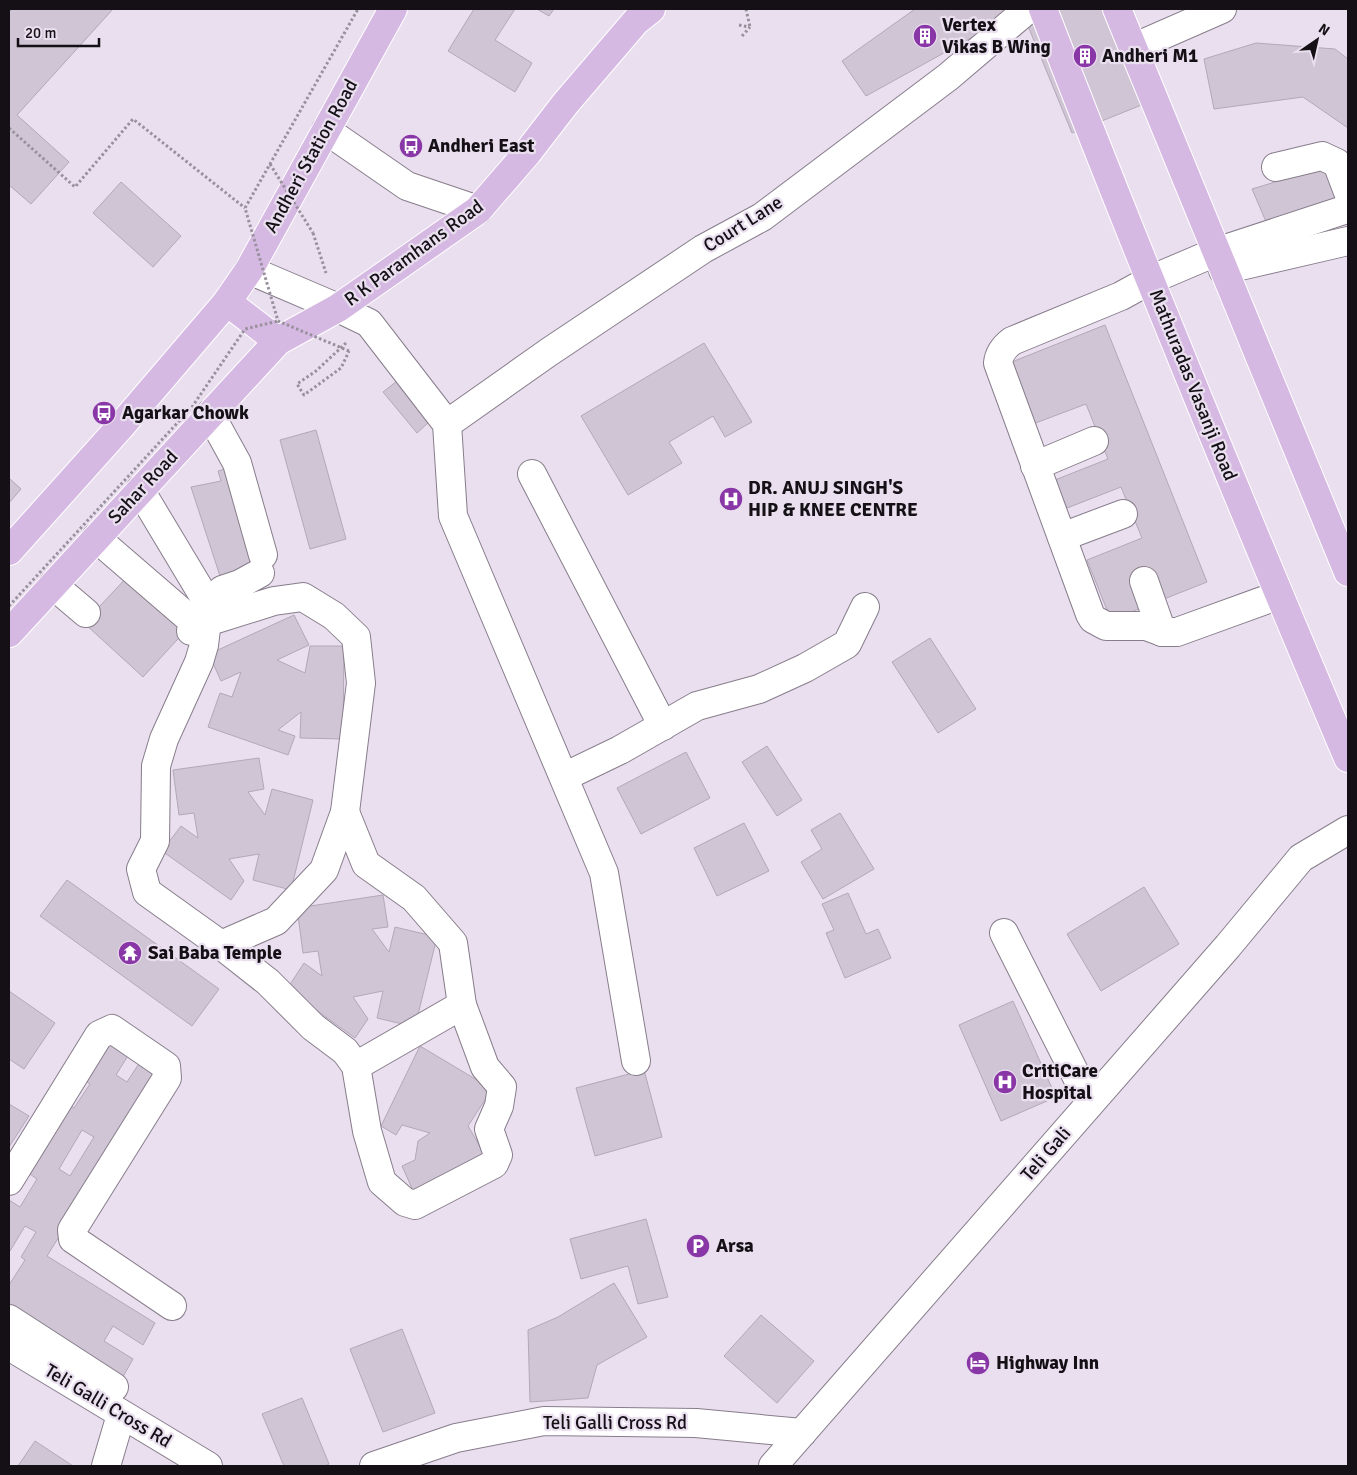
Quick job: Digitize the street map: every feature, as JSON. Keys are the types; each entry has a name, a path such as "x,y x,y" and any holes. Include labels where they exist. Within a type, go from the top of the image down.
{"main road":[{"name":"Andheri Station Road","path":"227,302 249,270 393,9"},
{"name":"R K Paramhans Road","path":"278,331 338,308 478,210 636,21 651,9"},
{"name":"Mathuradas Vasanji Road","path":"1043,9 1150,280 1348,758"},
{"path":"1117,9 1348,572"},
{"path":"9,551 121,426 227,302 278,331"},
{"name":"Sahar Road","path":"9,633 210,414 278,331"}],"street":[{"name":"Court Lane","path":"447,424 549,352 702,249 762,217 948,77 1028,9"},
{"path":"1133,48 1175,18 1222,9"},
{"path":"326,130 407,186 478,210"},
{"path":"1276,167 1322,156 1329,158 1338,163 1348,192"},
{"path":"1220,261 1348,207"},
{"path":"1279,595 1177,632 1162,632 1146,626 1106,626 1094,619 1090,614 1035,466 998,363 998,356 1012,341 1120,296 1150,280 1220,261 1348,241"},
{"path":"249,270 369,323 447,424 453,516 604,872 636,1061"},
{"path":"96,538 190,619 194,627 202,620 222,590 240,584 262,564 237,463 210,414"},
{"path":"1035,466 1094,441"},
{"path":"532,474 663,726"},
{"path":"140,490 202,620 204,645 199,662 164,739 156,766 155,841 141,869 146,892 221,945 268,982 313,1027 345,1051 356,1066 367,1131 382,1182 406,1202 415,1205 494,1164 498,1155 489,1130 499,1106 502,1087 485,1068 462,1004 453,944 414,898 366,864 345,812"},
{"path":"1062,537 1123,514"},
{"path":"1144,581 1162,632"},
{"path":"53,585 86,613"},
{"path":"202,620 274,601 303,597 334,616 356,637 362,683 345,812 324,870 276,921 221,945"},
{"path":"564,777 620,750 696,706 759,689 805,668 847,644 865,606"},
{"name":"Teli Gali","path":"773,1466 1228,946 1301,858 1348,830"},
{"path":"1004,933 1090,1103"},
{"path":"356,1066 462,1004"},
{"path":"9,1181 99,1036 112,1029 166,1066 167,1078 72,1230 73,1239 172,1306"},
{"path":"9,1319 114,1387"},
{"name":"Teli Galli Cross Rd","path":"9,1346 121,1415 192,1462"},
{"path":"106,1466 121,1415"},
{"name":"Teli Galli Cross Rd","path":"374,1466 456,1438 544,1421 696,1423 802,1434"}],"path":[{"path":"245,208 358,9"},
{"path":"746,9 750,27"},
{"path":"739,25 750,27"},
{"path":"742,36 750,27"},
{"path":"9,128 75,187 133,119 245,208 278,331"},
{"path":"270,164 313,233 323,262"},
{"path":"9,606 192,407 245,329 278,331 349,352 340,368 304,395 297,384 316,371 369,323"}],"building":[{"path":"12,9 113,9 17,115 69,162 31,204 9,185 9,12"},
{"path":"474,9 515,9 495,40 532,63 515,92 448,51"},
{"path":"537,9 554,9 549,16"},
{"name":"Vertex Vikas B Wing","path":"915,9 1016,9 1018,12 866,96 842,61"},
{"name":"Andheri M1","path":"1021,9 1111,9 1149,102 1072,133"},
{"path":"1256,43 1335,49 1348,59 1348,128 1303,97 1214,109 1204,59"},
{"path":"1328,166 1342,204 1270,231 1252,189"},
{"path":"121,182 181,236 153,267 93,213"},
{"path":"1105,325 1207,582 1111,620 1087,560 1142,538 1121,487 1067,508 1055,480 1108,459 1086,404 1033,424 1009,363"},
{"path":"704,343 752,422 725,437 713,416 669,442 682,463 628,495 581,416"},
{"path":"397,381 430,421 417,433 383,392"},
{"path":"316,430 346,539 310,549 280,440"},
{"path":"232,467 262,565 220,576 191,487 221,481 218,471"},
{"path":"9,478 21,489 9,503"},
{"path":"129,575 188,628 143,677 84,623"},
{"path":"294,615 309,645 277,660 305,673 310,646 344,646 343,739 300,738 301,712 278,730 295,736 288,755 208,727 220,693 232,697 241,672 221,681 209,654"},
{"path":"930,638 976,709 938,733 892,662"},
{"path":"767,746 802,800 777,816 742,762"},
{"path":"686,752 710,798 641,834 617,788"},
{"path":"259,758 264,789 248,792 265,815 272,789 313,800 291,890 253,880 259,854 229,859 244,881 231,900 162,851 181,826 198,838 194,813 179,815 173,770"},
{"path":"840,813 874,869 823,899 801,862 822,849 811,830"},
{"path":"744,823 769,871 717,896 694,848"},
{"name":"Sai Baba Temple","path":"67,880 219,989 192,1026 40,916"},
{"path":"1144,887 1179,944 1101,991 1067,934"},
{"path":"848,893 866,934 878,929 891,958 845,978 826,933 834,930 822,904"},
{"path":"383,895 388,927 372,929 389,952 395,927 437,937 415,1027 377,1018 383,991 353,997 368,1019 355,1038 287,989 304,963 322,976 318,951 303,953 297,908"},
{"path":"9,991 55,1023 24,1069 9,1059"},
{"path":"1013,1001 1056,1097 1001,1121 959,1025"},
{"path":"108,1041 129,1054 116,1075 127,1082 140,1062 160,1074 47,1256 155,1323 143,1345 113,1326 104,1341 133,1359 120,1382 9,1313 9,1285 25,1260 21,1257 36,1232 25,1226 9,1250 9,1200 20,1207 37,1179 27,1172 69,1105 74,1108 90,1084 84,1080","holes":["82,1130 94,1137 70,1176 59,1169"]},
{"path":"420,1046 492,1089 468,1126 488,1160 415,1195 402,1166 415,1160 418,1141 430,1133 402,1125 396,1135 381,1126"},
{"path":"644,1070 662,1137 595,1156 576,1088"},
{"path":"9,1104 29,1116 9,1147"},
{"path":"646,1219 668,1297 638,1304 628,1266 581,1279 570,1239"},
{"path":"614,1283 647,1337 597,1365 588,1398 530,1402 528,1330 558,1317"},
{"path":"761,1315 814,1361 777,1403 724,1356"},
{"path":"402,1329 435,1413 383,1432 350,1349"},
{"path":"302,1398 329,1464 325,1466 284,1466 262,1414"},
{"path":"35,1441 73,1466 18,1466"}],"place":[{"name":"Vertex Vikas B Wing","path":"925,36"},
{"name":"Andheri M1","path":"1085,56"},
{"name":"Andheri East","path":"411,146"},
{"name":"Agarkar Chowk","path":"104,413"},
{"name":"DR. ANUJ SINGH'S HIP & KNEE CENTRE","path":"731,499"},
{"name":"Sai Baba Temple","path":"130,953"},
{"name":"CritiCare Hospital","path":"1005,1082"},
{"name":"Arsa","path":"698,1246"},
{"name":"Highway Inn","path":"978,1363"}]}
